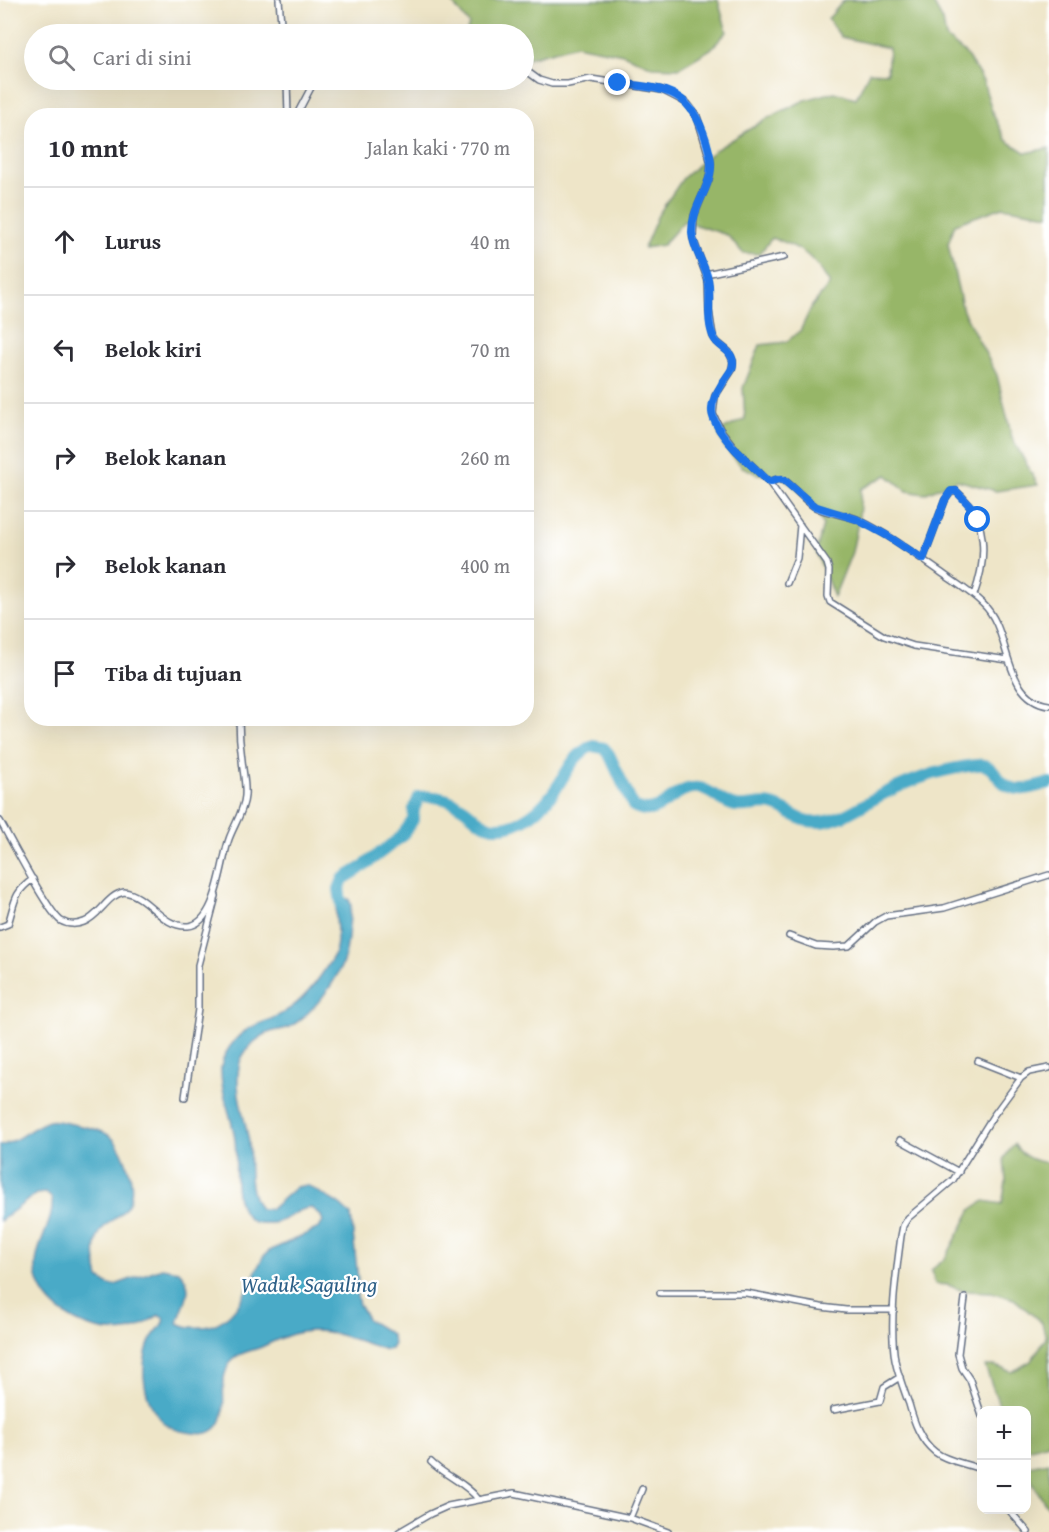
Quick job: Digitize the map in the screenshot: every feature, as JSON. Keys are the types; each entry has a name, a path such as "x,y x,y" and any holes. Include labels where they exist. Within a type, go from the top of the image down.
{"street":[{"path":"279,0 281,24"},
{"path":"534,76 556,85 591,79 646,86 669,93 690,106 700,123 711,163 709,179 696,208 692,230 694,244 706,274 713,336 729,352 733,361 732,370 715,396 712,409 720,429 737,451 769,482 827,563 828,598 838,608 884,636 901,643 1008,660"},
{"path":"287,90 288,108"},
{"path":"300,108 310,90"},
{"path":"706,274 784,257"},
{"path":"769,482 784,480 814,506 856,519 886,535 974,595 995,618 1008,660 1029,698 1049,705"},
{"path":"923,559 945,500 950,492 956,491 974,510 983,539 983,565 974,595"},
{"path":"787,583 797,558 800,525"},
{"path":"185,1097 198,1009 198,965 213,914 228,842 245,797 239,726"},
{"path":"0,821 57,918 64,923 72,924 88,920 112,897 124,892 136,896 170,921 189,926 203,918 217,889"},
{"path":"789,936 816,946 846,946 855,942 875,922 886,916 944,908 1049,875"},
{"path":"0,927 8,924 18,891 33,879"},
{"path":"978,1061 1021,1078"},
{"path":"977,1467 943,1456 928,1445 917,1428 900,1377 894,1348 898,1253 903,1226 913,1214 951,1183 993,1116 1021,1078 1029,1072 1049,1068"},
{"path":"900,1140 959,1172"},
{"path":"660,1293 746,1293 846,1310 894,1310"},
{"path":"965,1298 958,1354 962,1368 970,1380 978,1406"},
{"path":"834,1410 880,1401 884,1387 900,1377"},
{"path":"431,1462 446,1476 468,1488 478,1499"},
{"path":"630,1518 642,1489"},
{"path":"399,1532 440,1509 478,1499 517,1494 630,1518 668,1532"},
{"path":"1013,1514 1028,1532"}],"green space":[{"path":"453,0 718,0 727,32 711,49 679,68 653,67 623,54 576,45 534,56 534,24 469,24 453,4"},
{"path":"844,0 932,1 943,21 946,38 966,54 983,81 993,114 1006,140 1026,153 1049,148 1049,215 1003,207 955,224 948,244 963,311 997,375 1012,438 1038,485 996,491 957,480 924,494 907,491 887,475 861,489 859,518 852,552 834,597 816,552 823,525 814,503 782,477 758,474 742,467 725,448 718,432 745,419 743,388 760,345 786,342 800,331 812,306 830,284 818,266 806,254 792,245 772,238 759,254 743,253 727,235 684,221 663,245 644,248 658,215 683,178 715,150 766,119 805,100 834,92 856,98 869,72 887,73 889,48 841,37 828,19"},
{"path":"1014,1144 1029,1158 1049,1163 1049,1443 1031,1448 1031,1406 1000,1406 985,1366 995,1366 1012,1372 1031,1361 1046,1338 1042,1323 1014,1299 991,1292 963,1291 948,1285 935,1284 931,1270 945,1259 972,1209 984,1201 1002,1204 1006,1182 1004,1158"},
{"path":"1049,1462 1049,1507 1033,1484 1031,1465"}],"water":[{"name":"Waduk Saguling","path":"340,899 349,899 351,906 345,956 337,976 324,996 299,1021 290,1027 264,1035 248,1049 240,1062 239,1092 249,1142 251,1186 260,1209 271,1209 296,1187 307,1185 339,1204 351,1215 359,1305 368,1320 391,1334 394,1344 391,1349 386,1350 334,1333 313,1331 285,1336 242,1354 230,1362 224,1380 223,1415 221,1422 214,1430 199,1434 175,1429 165,1423 150,1403 144,1378 147,1349 163,1323 164,1317 159,1315 131,1330 112,1331 82,1324 56,1308 46,1297 39,1284 36,1270 38,1252 52,1207 52,1198 45,1193 36,1194 0,1221 0,1146 43,1123 52,1121 94,1129 109,1135 124,1156 130,1175 131,1192 126,1208 105,1226 98,1237 95,1258 99,1278 109,1285 115,1285 162,1268 179,1271 188,1290 178,1323 198,1327 213,1325 224,1319 240,1301 263,1257 269,1251 319,1228 323,1222 321,1216 312,1208 299,1211 284,1220 270,1223 253,1222 245,1214 237,1197 235,1140 222,1086 222,1064 228,1049 241,1034 293,1006 317,981 335,952 336,911"}],"waterway":[{"path":"343,914 339,889 343,879 401,837 413,820 414,809 419,797 437,797 453,802 488,826 508,826 526,819 541,807 577,757 592,746 604,748 609,754 633,806 643,810 652,810 681,792 699,788 731,805 772,805 799,818 819,822 845,815 885,793 918,779 965,766 987,766 1001,781 1015,789 1027,789 1049,783"}],"route":[{"path":"618,83 662,90 682,99 695,112 706,139 711,173 696,208 692,230 709,286 709,311 713,336 729,352 734,364 715,396 713,414 716,423 737,451 769,482 784,480 814,506 856,519 923,559 940,512 951,491 956,491 965,500 974,510 978,520"}]}
